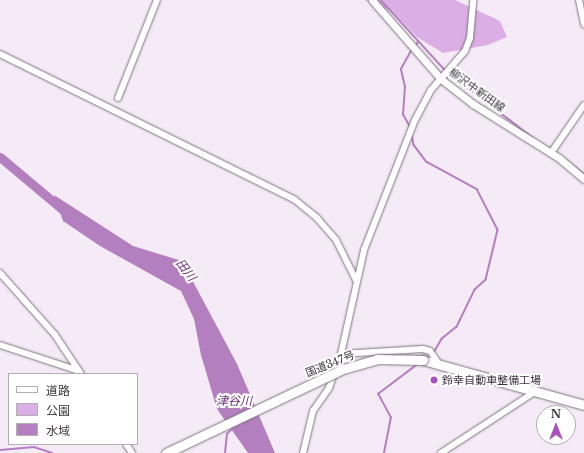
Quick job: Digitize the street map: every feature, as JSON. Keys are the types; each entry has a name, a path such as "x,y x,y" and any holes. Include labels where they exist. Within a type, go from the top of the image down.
{"highway":[{"name":"国道347号","path":"166,453 343,369 377,359 437,360 584,405"}],"main road":[{"name":"柳沢中新田線","path":"372,0 417,53 473,104 551,153 584,180"}],"street":[{"path":"118,98 157,0"},
{"path":"303,453 313,411 329,388 341,354 356,280 364,250 415,120 431,90 465,51 470,38 473,0"},
{"path":"579,0 584,24"},
{"path":"0,54 295,200 317,218 336,240 356,280"},
{"path":"551,153 584,105"},
{"path":"0,273 55,335 80,373"},
{"path":"0,345 80,373"},
{"path":"341,354 402,348 430,351 437,360"},
{"path":"441,453 536,391"}],"green space":[{"path":"364,0 455,0 500,21 507,37 488,45 443,53 417,37 393,12"}],"water":[{"name":"津谷川","path":"54,195 133,246 182,261 237,364 275,453 248,453 217,409 201,355 194,319 181,291 100,246 63,221"}],"waterway":[{"path":"381,0 446,71"},
{"path":"415,47 418,42"},
{"path":"410,127 403,115 405,87 401,69 412,49"},
{"path":"449,73 533,138"},
{"path":"412,134 414,145 427,162 477,189 498,230 486,280 475,290 457,327 442,339 434,353"},
{"name":"田川","path":"0,157 68,214"},
{"name":"田川","path":"0,160 9,164"},
{"path":"566,160 584,174"},
{"path":"384,453 391,418 378,394 419,363"},
{"path":"225,453 227,434 232,429"},
{"path":"0,450 34,447 52,453"}],"place":[{"name":"鈴幸自動車整備工場","path":"434,380"}]}
